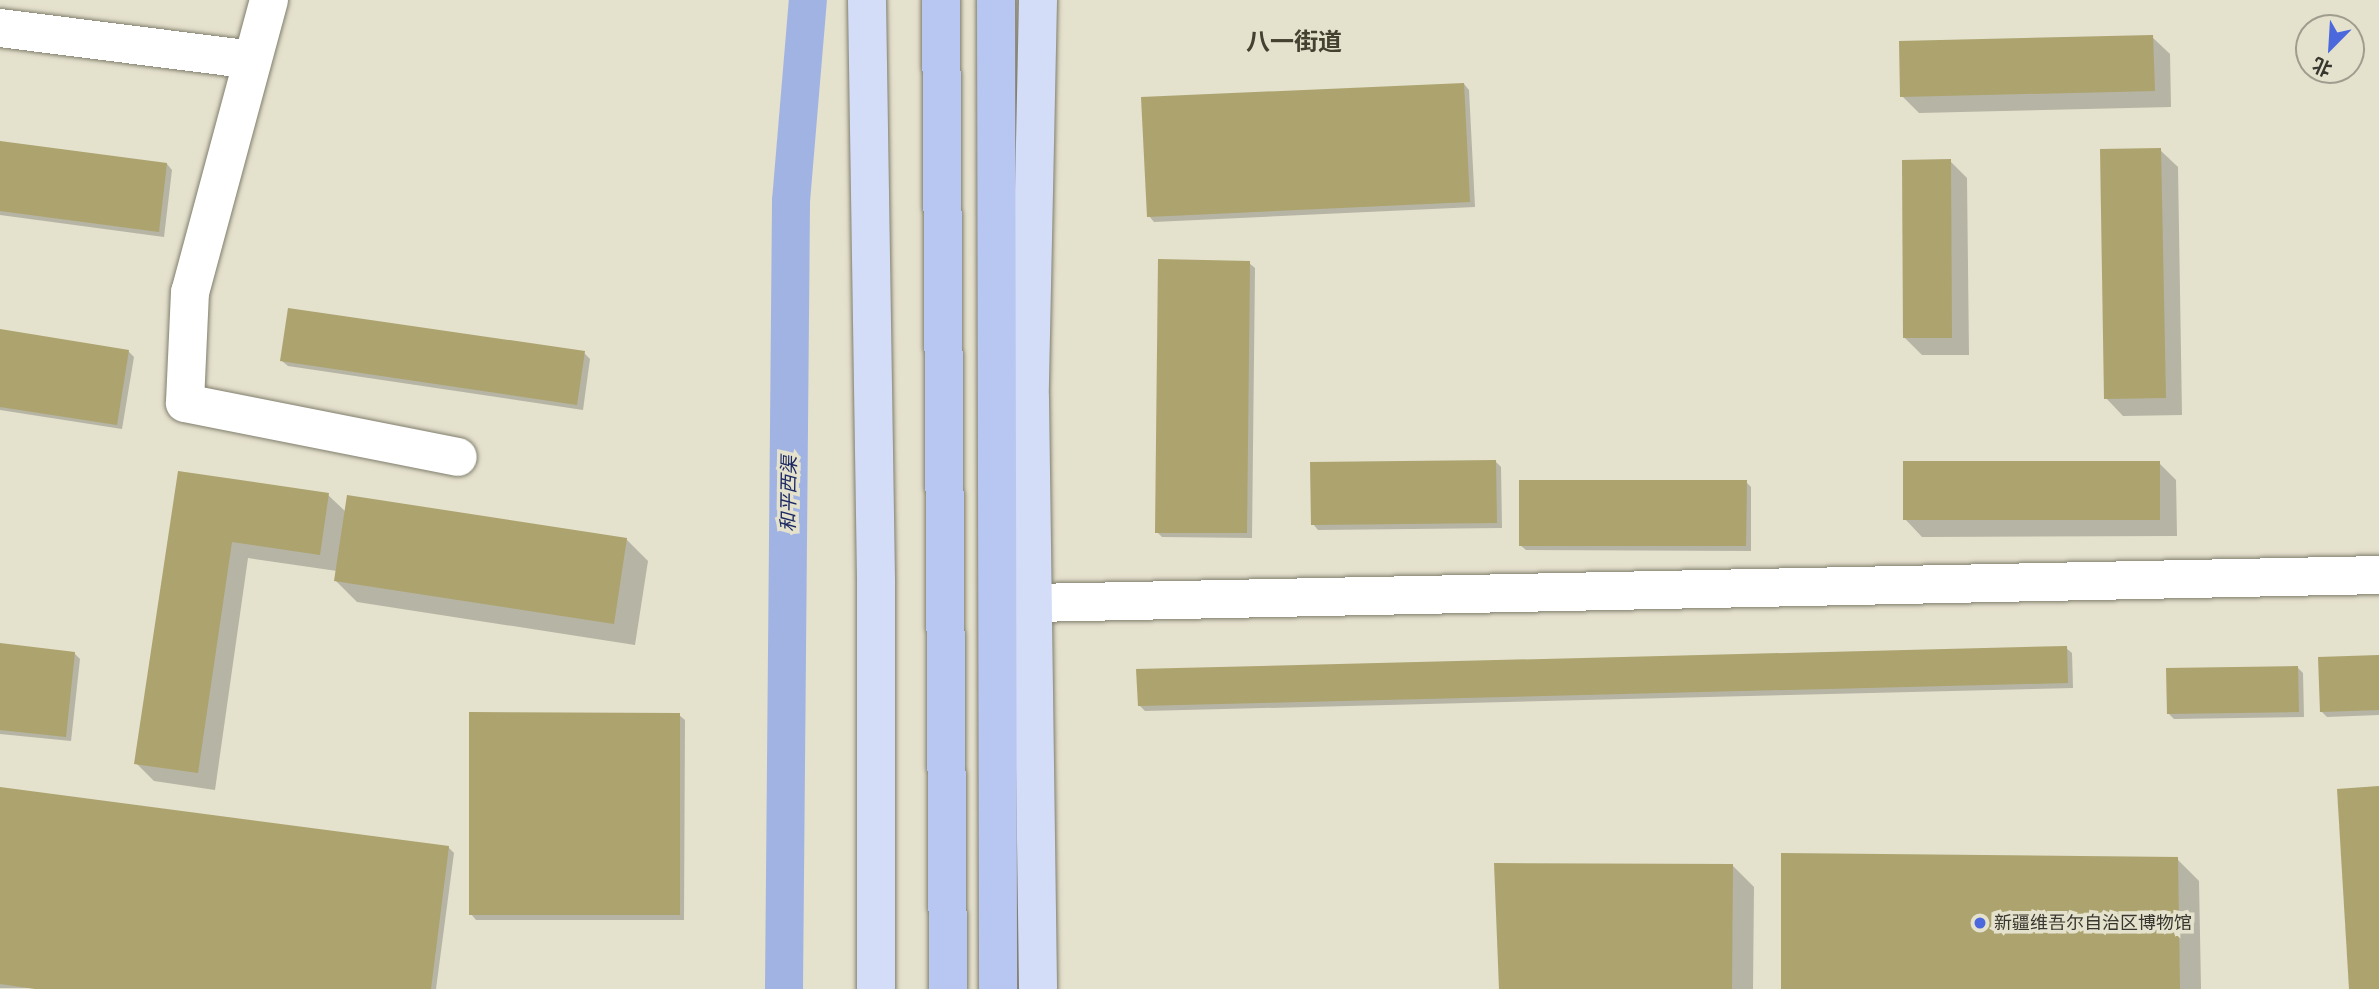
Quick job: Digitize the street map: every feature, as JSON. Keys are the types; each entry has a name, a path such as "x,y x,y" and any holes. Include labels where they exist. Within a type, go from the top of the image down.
{"highway":[{"path":"941,0 948,989"},
{"path":"996,0 998,989"},
{"path":"920,989 948,896"}],"main road":[{"path":"867,0 876,582 876,989"},
{"path":"1038,0 1030,398 1038,989"}],"street":[{"path":"268,0 190,292 185,402 458,457"},
{"path":"0,29 252,60"},
{"path":"1032,603 2379,575"}],"building":[{"path":"2153,35 2155,91 1900,97 1899,41"},
{"path":"1464,83 1470,202 1147,217 1141,97"},
{"path":"0,141 167,163 159,232 0,211"},
{"path":"2161,148 2166,398 2104,399 2100,149"},
{"path":"1951,159 1952,338 1903,338 1902,160"},
{"path":"1158,259 1250,261 1247,533 1155,533"},
{"path":"288,308 585,351 577,405 280,361"},
{"path":"0,329 129,350 117,425 0,407"},
{"path":"1496,460 1497,523 1311,525 1310,462"},
{"path":"1903,461 2160,461 2160,520 1903,520"},
{"path":"178,471 329,493 320,555 232,542 198,773 134,764"},
{"path":"1519,480 1747,480 1746,546 1519,546"},
{"path":"347,495 627,538 614,624 334,581"},
{"path":"0,643 75,652 66,737 0,730"},
{"path":"2067,646 2068,683 1138,706 1136,669"},
{"path":"2379,655 2379,710 2320,712 2318,657"},
{"path":"2298,666 2299,712 2167,714 2166,668"},
{"path":"469,712 680,713 680,915 469,915"},
{"path":"2379,786 2379,989 2349,989 2337,789"},
{"path":"0,787 449,846 431,989 35,989 0,984"},
{"name":"新疆维吾尔自治区博物馆","path":"1781,853 2178,857 2180,989 1781,989"},
{"path":"1494,863 1733,864 1732,989 1499,989"}],"waterway":[{"name":"和平西渠","path":"784,989 791,201 808,0"}],"place":[{"name":"新疆维吾尔自治区博物馆","path":"1980,923"}],"district":[{"name":"八一街道","path":"1294,43"}]}
